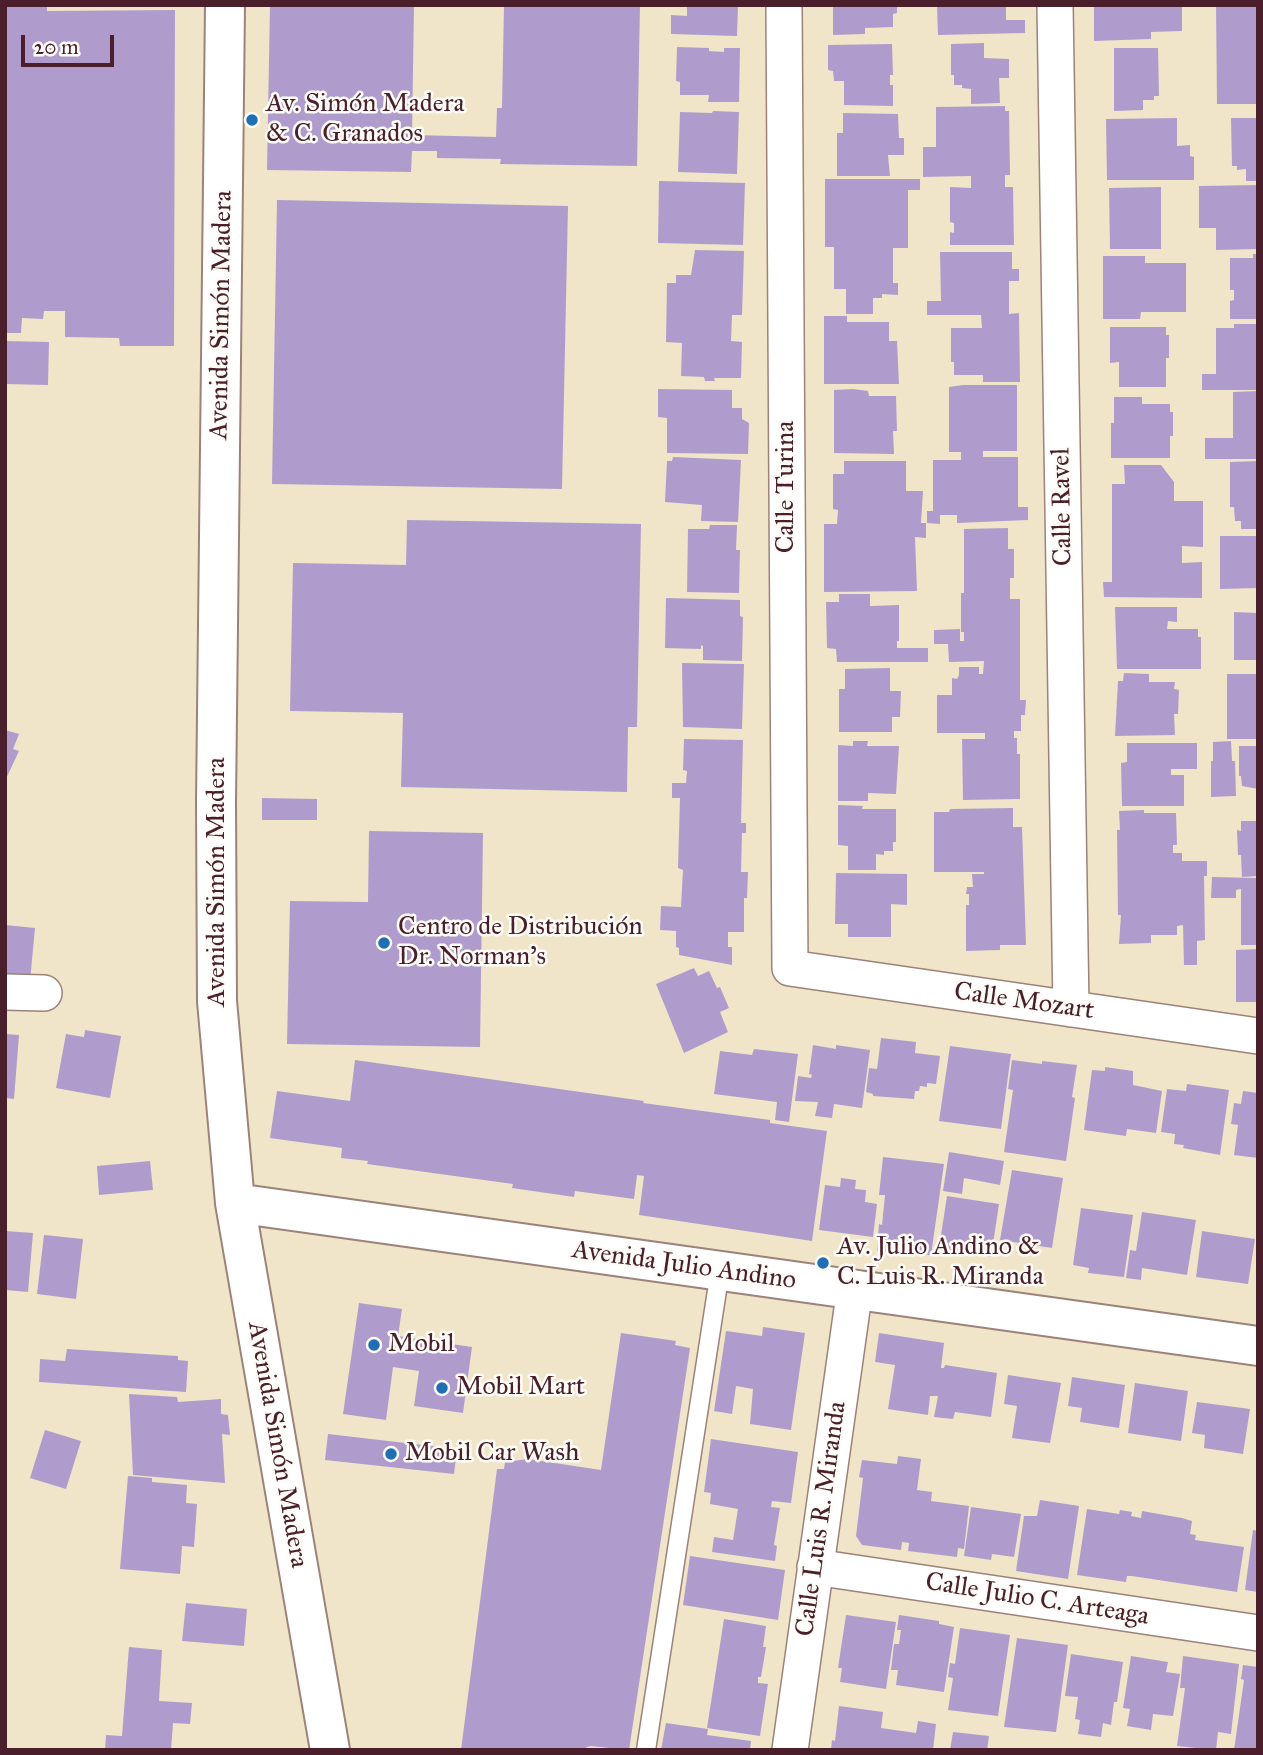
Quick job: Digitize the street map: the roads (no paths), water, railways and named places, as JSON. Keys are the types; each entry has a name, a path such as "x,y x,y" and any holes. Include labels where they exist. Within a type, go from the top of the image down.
{"street":[{"name":"Avenida Simón Madera","path":"225,5 216,774 217,988 235,1203 330,1750"},
{"name":"Calle Turina","path":"784,5 790,968"},
{"name":"Calle Ravel","path":"1055,5 1070,1009"},
{"name":"Calle Mozart","path":"790,968 1258,1036"},
{"path":"5,992 44,993"},
{"name":"Avenida Julio Andino","path":"235,1203 1258,1346"},
{"name":"Calle Luis R. Miranda","path":"790,1750 855,1288"},
{"name":"Calle Julio C. Arteaga","path":"816,1567 1258,1633"}],"lane":[{"path":"646,1750 720,1272"}],"place":[{"name":"Av. Simón Madera & C. Granados","path":"252,120"},
{"name":"Centro de Distribución Dr. Norman's","path":"384,943"},
{"name":"Av. Julio Andino & C. Luis R. Miranda","path":"823,1263"},
{"name":"Mobil","path":"374,1345"},
{"name":"Mobil Mart","path":"442,1388"},
{"name":"Mobil Car Wash","path":"391,1454"}]}
